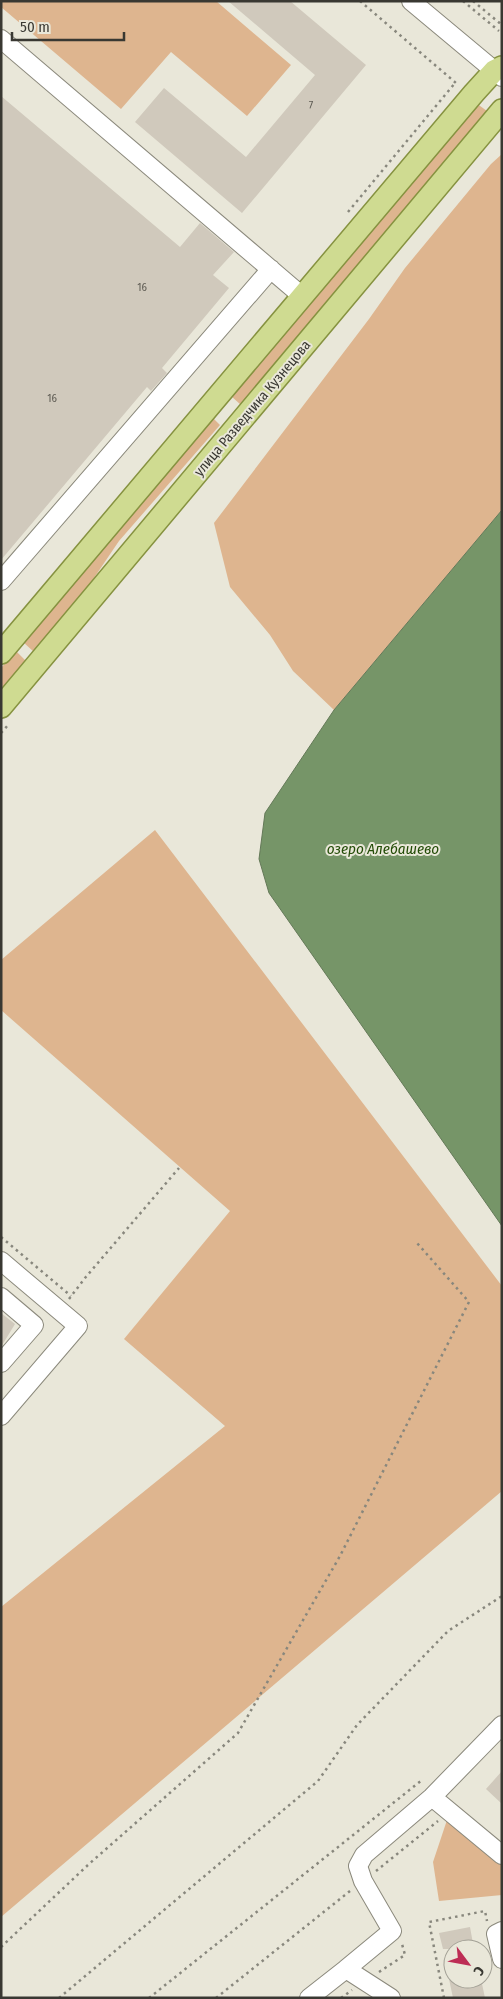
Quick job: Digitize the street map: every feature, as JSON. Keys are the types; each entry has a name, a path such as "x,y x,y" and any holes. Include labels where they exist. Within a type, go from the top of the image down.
{"main road":[{"path":"1,653 474,93 499,72"},
{"name":"улица Разведчика Кузнецова","path":"1,707 502,110"},
{"path":"200,418 210,411 219,409 226,412 230,418 231,427 226,439"}],"street":[{"path":"411,1 499,72"},
{"path":"1,39 302,296"},
{"path":"1,581 270,269"},
{"path":"1,1261 78,1326 1,1416"},
{"path":"1,1297 34,1325 1,1363"},
{"path":"308,1998 392,1932 363,1881 358,1866 364,1854 432,1797 502,1725"},
{"path":"432,1797 502,1855"},
{"path":"499,1933 502,1959"},
{"path":"346,1968 391,1998"}],"path":[{"path":"360,1 455,83"},
{"path":"463,1 499,31"},
{"path":"473,1 502,25"},
{"path":"60,1311 85,1278 179,1168"},
{"path":"1,1237 71,1296"},
{"path":"1,1948 90,1864 238,1733 340,1556 469,1302 417,1243"},
{"path":"59,1998 318,1781 357,1725 448,1631 502,1596"},
{"path":"149,1998 422,1780"},
{"path":"216,1998 440,1820"},
{"path":"444,1998 429,1922 485,1912 489,1935 499,1933"}],"shaded area":[{"path":"1,1 216,1 291,65 247,116 171,52 121,109 1,7"},
{"path":"476,103 487,111 241,405 231,396"},
{"path":"502,154 502,510 334,710 293,671 270,635 230,587 214,523 369,319 405,268 491,164"},
{"path":"213,418 220,425 119,541 77,603 34,652 23,642"},
{"path":"16,651 26,661 1,691 1,668"},
{"path":"155,830 502,1286 502,1491 1,1917 1,1607 225,1426 124,1339 230,1211 1,1010 1,960"},
{"path":"457,1805 502,1844 502,1895 439,1901 433,1862 448,1817"}],"water":[{"name":"озеро Алебашево","path":"502,510 502,1226 269,893 259,859 265,813 334,710"}],"building":[{"path":"228,1 290,1 366,65 242,213 135,122 164,88 246,157 315,75"},
{"path":"1,96 180,247 200,223 234,252 213,275 229,288 162,368 167,373 151,391 147,387 1,560"},
{"path":"1,1313 15,1324 1,1347"},
{"path":"502,1771 502,1804 486,1789"},
{"path":"470,1927 472,1939 443,1939 443,1949 439,1933"},
{"path":"451,1989 483,1989 485,1998 453,1998"}]}
